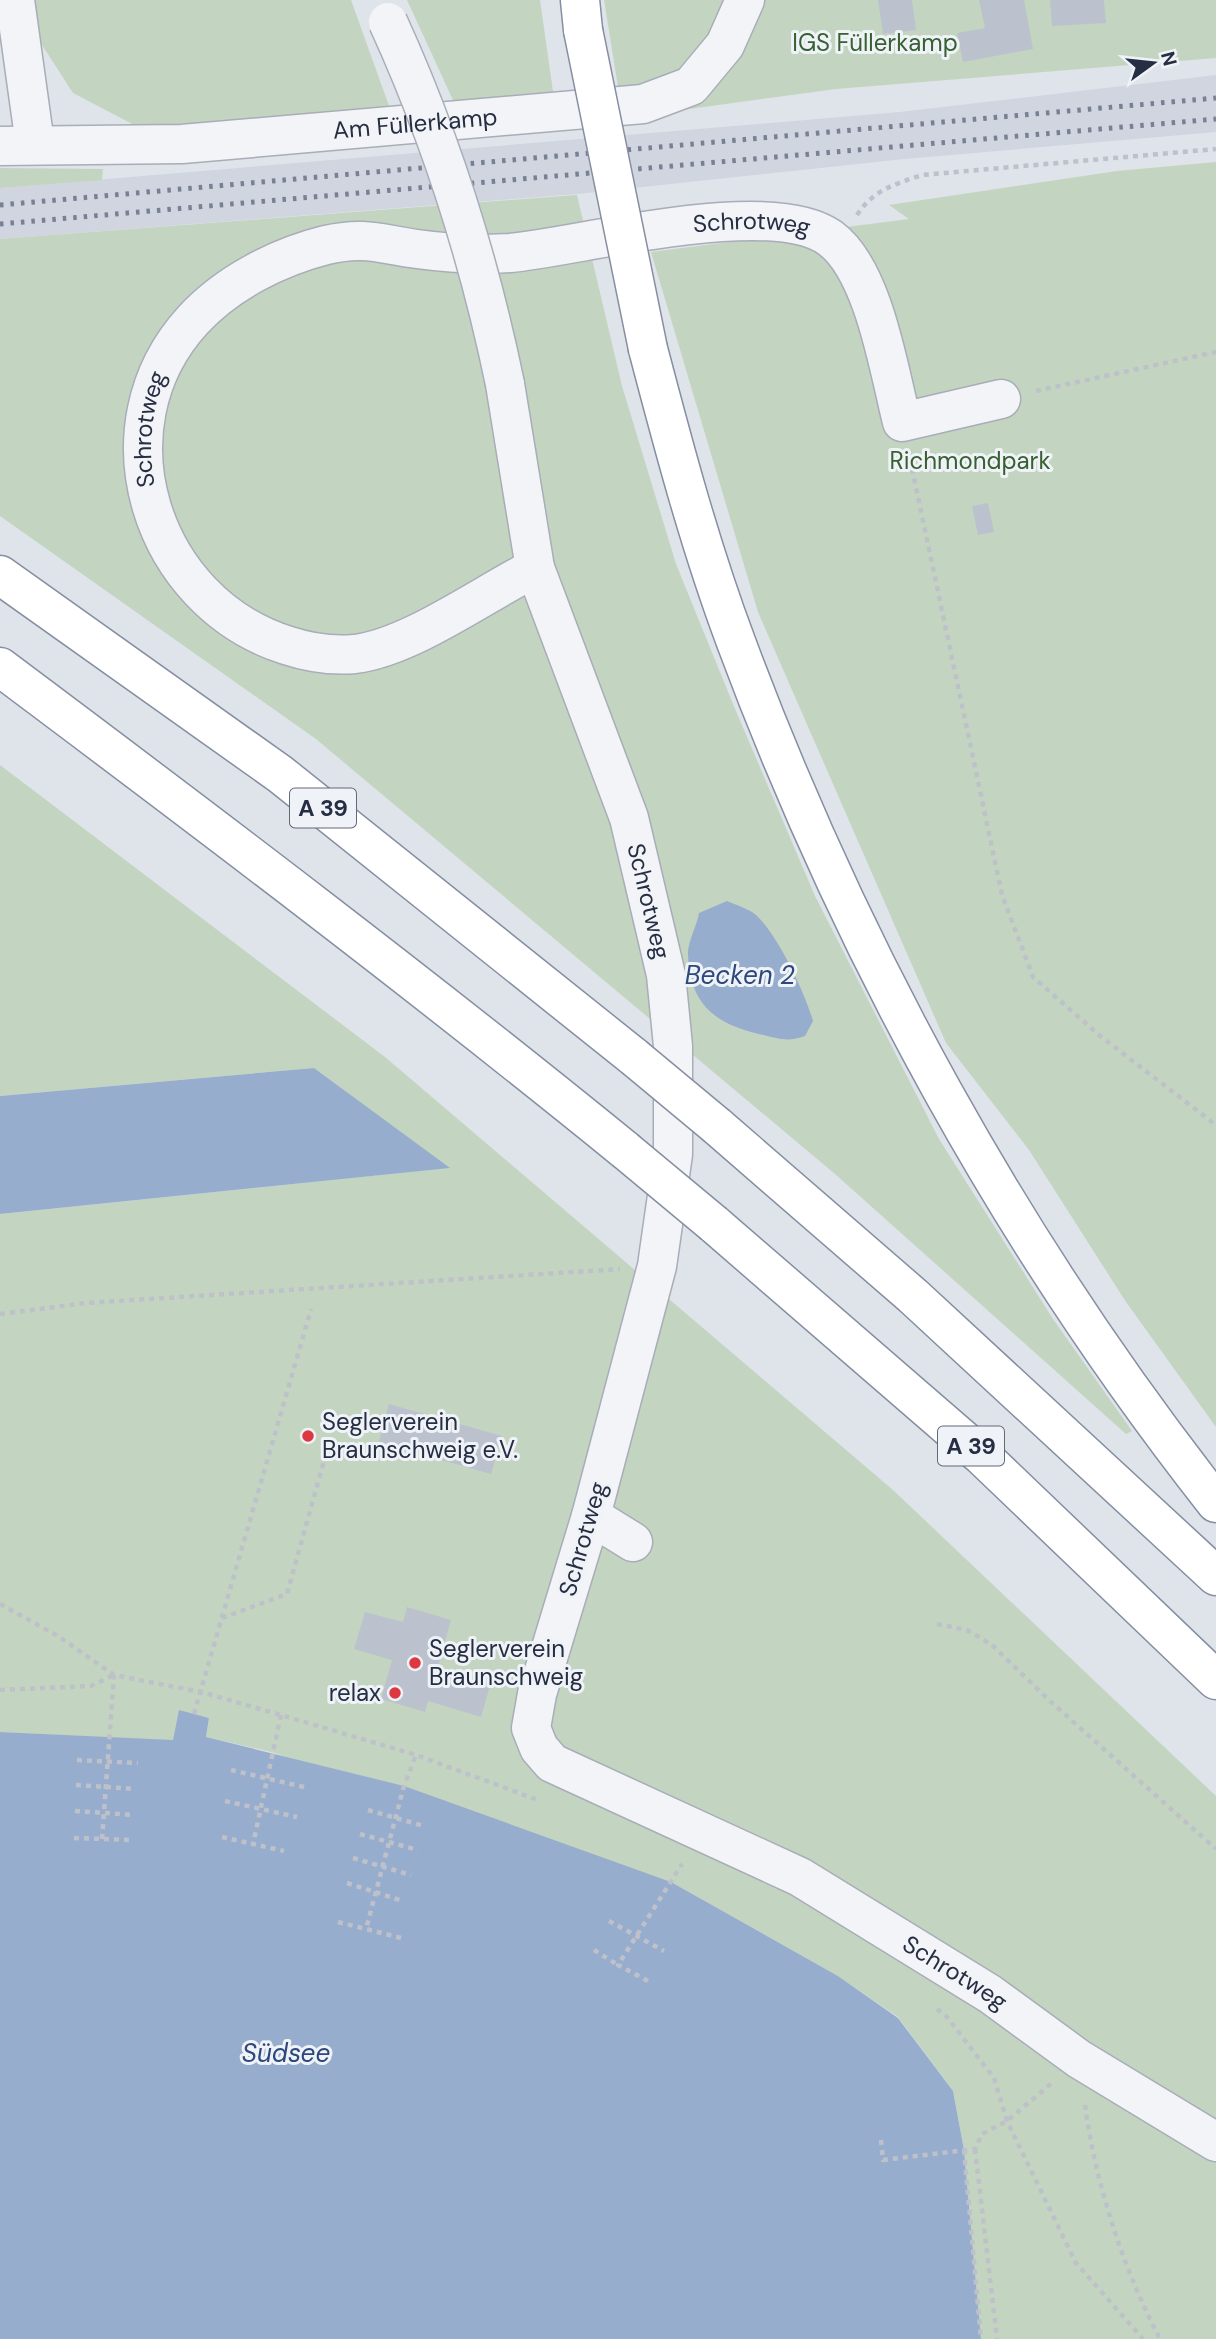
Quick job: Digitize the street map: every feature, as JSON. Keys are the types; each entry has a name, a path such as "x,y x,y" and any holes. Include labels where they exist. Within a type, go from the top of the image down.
{"highway":[{"path":"581,15 648,349 690,508 736,642 854,919 921,1053 999,1191 1069,1302 1216,1503"},
{"name":"A 39","path":"0,575 280,774 634,1058 913,1296 1216,1576"},
{"name":"A 39","path":"5,673 442,1001 714,1224 982,1456 1216,1680"}],"street":[{"path":"15,0 18,145"},
{"name":"Am Füllerkamp","path":"18,145 182,144 643,104 691,86 725,45 745,0"},
{"name":"Schrotweg","path":"383,11 422,98 444,159 488,303 505,384 535,568 629,818 666,975 673,1046 673,1154 657,1266 591,1516 537,1694 531,1728 539,1748 552,1763 800,1877 990,1994 1079,2059 1216,2142"},
{"name":"Schrotweg","path":"535,568 408,639 355,654 294,648 264,638 234,622 181,569 162,538 150,503 144,445 148,403 176,341 195,318 223,293 254,273 321,246 360,238 420,250 508,253 665,228 754,221 795,225 828,236 849,256 865,288 902,422"},
{"path":"902,422 1001,399"},
{"path":"591,1516 634,1542"}],"path":[{"path":"849,256 853,221 868,199 892,184 922,175 1216,149"},
{"path":"1001,399 1216,352"},
{"path":"902,422 1002,895 1033,977 1099,1035 1216,1125"},
{"path":"0,1314 86,1303 657,1266"},
{"path":"194,1714 311,1309"},
{"path":"221,1619 287,1594 330,1439"},
{"path":"0,1604 58,1636 114,1675 201,1692 416,1755 551,1805"},
{"path":"937,1624 967,1630 992,1645 1051,1702 1216,1849"},
{"path":"0,1690 91,1686 114,1675"},
{"path":"102,1839 114,1675"},
{"path":"253,1844 281,1715"},
{"path":"366,1929 416,1755"},
{"path":"77,1760 138,1763"},
{"path":"231,1770 304,1787"},
{"path":"76,1785 136,1789"},
{"path":"225,1801 297,1817"},
{"path":"368,1810 424,1826"},
{"path":"75,1811 134,1815"},
{"path":"360,1834 418,1850"},
{"path":"222,1837 284,1851"},
{"path":"74,1838 132,1840"},
{"path":"353,1858 411,1875"},
{"path":"618,1965 675,1874"},
{"path":"347,1883 403,1900"},
{"path":"609,1921 664,1951"},
{"path":"338,1922 401,1938"},
{"path":"594,1950 648,1981"},
{"path":"928,2001 947,2017 994,2078 1007,2121 1076,2263 1143,2339"},
{"path":"997,2339 975,2149 982,2134 1007,2121 1079,2059"},
{"path":"1079,2059 1089,2135 1111,2218 1160,2339"},
{"path":"881,2140 883,2160 975,2149"},
{"path":"964,2150 981,2339"}],"shaded area":[{"path":"1216,75 1216,132 904,159 577,194 0,239 0,188 900,112"}],"green space":[{"path":"32,0 351,0 393,117 140,128 73,93 33,31"},
{"path":"407,0 540,0 554,99 458,111"},
{"name":"IGS Füllerkamp","path":"604,0 1216,0 1216,58 836,89 623,118"},
{"name":"Richmondpark","path":"1216,162 1216,1427 1126,1302 1029,1150 946,1043 758,612 651,252 909,219 889,205 1117,171"},
{"path":"0,168 103,169 102,180 0,188"},
{"path":"577,195 622,386 676,564 815,896 939,1139 1053,1319 1132,1431 1126,1434 835,1174 316,739 0,516 0,239"},
{"path":"0,765 385,1057 893,1490 1216,1796 1216,2339 981,2339 964,2150 953,2091 898,2017 838,1976 671,1882 271,1752 206,1737 209,1718 180,1711 173,1741 0,1732 0,1214 448,1168 314,1068 0,1096"}],"water":[{"name":"Becken 2","path":"727,901 756,915 782,950 804,995 813,1021 805,1036 784,1039 747,1031 720,1019 701,1001 690,973 689,945 699,913"},
{"path":"314,1068 450,1168 0,1214 0,1096"},
{"name":"Südsee","path":"179,1710 209,1718 206,1737 404,1786 671,1882 838,1976 898,2018 953,2091 964,2150 981,2339 0,2339 0,1732 173,1740"}],"building":[{"path":"878,0 912,0 916,30 883,34"},
{"path":"979,0 1024,0 1033,49 963,62 957,33 985,28"},
{"path":"1050,0 1104,0 1106,23 1052,26"},
{"path":"988,503 994,532 978,535 972,506"},
{"path":"389,1404 502,1436 491,1474 379,1442"},
{"name":"Seglerverein Braunschweig","path":"407,1607 451,1620 438,1667 491,1682 481,1717 428,1701 425,1712 381,1699 392,1660 354,1649 365,1612 403,1622"}],"railway":[{"path":"0,205 1216,98"},
{"path":"0,224 1216,119"}],"place":[{"name":"Seglerverein Braunschweig e.V.","path":"308,1436"},
{"name":"Seglerverein Braunschweig","path":"415,1663"},
{"name":"relax","path":"395,1693"}]}
